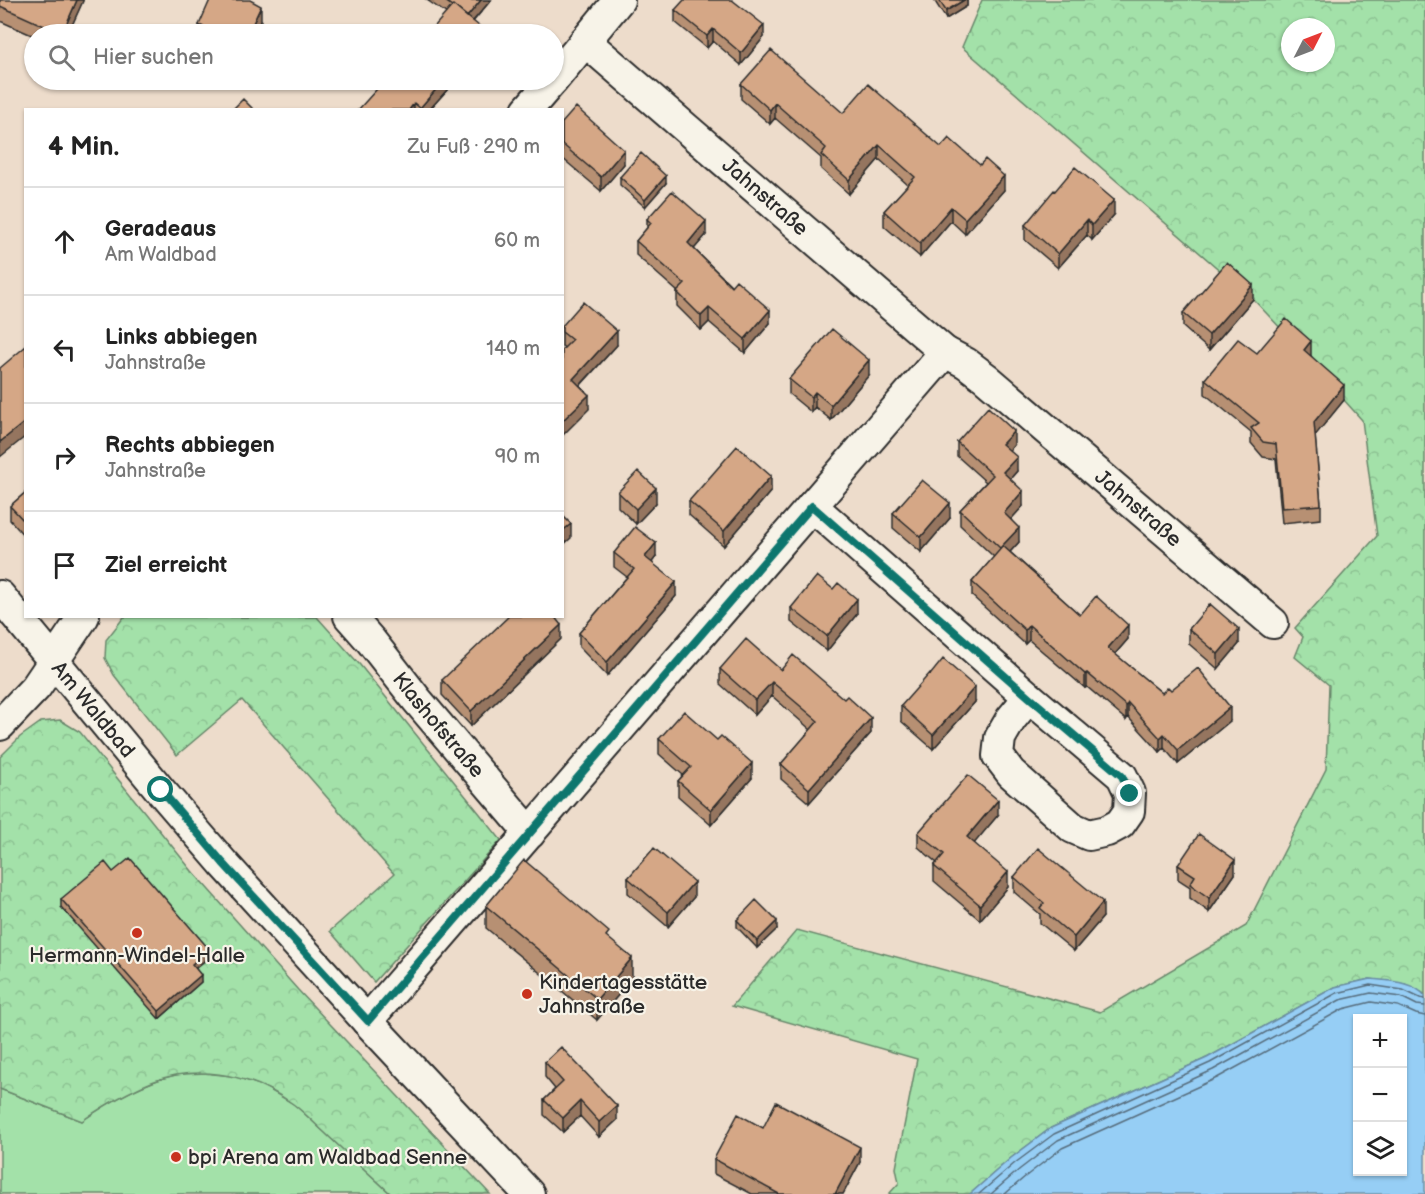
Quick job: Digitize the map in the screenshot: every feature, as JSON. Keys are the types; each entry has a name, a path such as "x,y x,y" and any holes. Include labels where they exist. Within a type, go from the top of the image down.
{"street":[{"path":"564,66 619,0"},
{"name":"Jahnstraße","path":"585,41 945,352 966,363 986,378 1273,623"},
{"path":"529,108 544,90"},
{"path":"368,1021 945,352"},
{"path":"812,506 1122,776 1130,794 1129,811 1120,824 1107,831 1089,836 1073,828 1011,773 998,756 1000,738 1011,718 1029,697"},
{"name":"Am Waldbad","path":"0,596 223,863 529,1194"},
{"path":"0,725 36,687 83,618"},
{"name":"Klashofstraße","path":"351,618 530,833"}],"green space":[{"path":"982,0 1425,0 1425,996 1405,984 1370,979 1335,987 1207,1058 1051,1128 1011,1158 970,1194 889,1194 899,1183 896,1168 917,1059 732,1006 797,930 1100,1012 1246,926 1326,769 1329,685 1295,657 1303,637 1295,628 1377,536 1362,420 1311,356 1286,334 1253,299 962,47"},
{"path":"123,618 318,618 360,665 501,840 374,982 330,931 394,874 242,700 177,755 114,675 105,658 106,640"},
{"path":"60,720 80,732 192,871 298,990 490,1194 391,1194 293,1104 267,1088 238,1078 192,1073 165,1078 127,1093 82,1121 0,1089 0,757 20,737 41,722"},
{"name":"bpi Arena am Waldbad Senne","path":"203,1073 233,1076 263,1086 294,1104 391,1194 0,1194 0,1089 82,1121 115,1100 150,1083 178,1074"}],"water":[{"path":"1370,979 1414,987 1425,996 1425,1194 970,1194 1011,1158 1051,1128 1207,1058 1335,987"}],"building":[{"path":"0,0 77,0 66,24 40,24 0,6"},
{"path":"210,0 250,0 261,6 253,24 199,24"},
{"path":"444,0 481,0 467,17"},
{"path":"684,0 732,0 764,25 741,53 713,29 707,36 675,10"},
{"path":"939,0 964,0 946,11"},
{"path":"453,5 477,24 437,24"},
{"path":"771,50 843,113 868,84 941,147 949,138 980,165 985,159 1004,176 965,219 951,207 920,243 884,211 915,177 879,145 849,180 821,155 826,148 775,103 770,110 741,84"},
{"path":"376,90 435,90 420,108 414,103 410,108 360,108"},
{"path":"243,99 252,108 234,108"},
{"path":"576,107 624,150 601,177 564,146 564,121"},
{"path":"641,153 666,176 645,200 620,177"},
{"path":"1075,167 1114,200 1092,225 1087,220 1058,254 1025,225"},
{"path":"672,191 706,221 688,243 731,286 736,280 770,310 745,339 709,308 701,316 677,292 685,284 636,241 651,223 647,219"},
{"path":"1227,262 1253,285 1209,335 1183,313"},
{"path":"583,302 617,331 573,379 589,395 564,419 564,348 572,340 564,334 564,324"},
{"path":"1286,319 1311,341 1304,350 1344,385 1314,422 1321,505 1282,508 1276,444 1263,442 1251,428 1259,423 1205,379 1238,339 1257,353"},
{"path":"832,329 869,360 831,405 815,392 811,397 789,379"},
{"path":"24,348 24,423 0,442 0,368"},
{"path":"988,407 1014,431 1002,444 1017,457 1003,472 1023,491 1004,513 1019,528 1000,548 960,510 993,475 957,442"},
{"path":"737,446 771,476 724,531 689,501"},
{"path":"638,471 656,488 636,509 618,492"},
{"path":"922,480 950,503 921,537 893,513"},
{"path":"24,494 24,521 10,506"},
{"path":"564,517 571,524 564,529"},
{"path":"635,527 656,543 645,557 676,582 607,662 579,633 634,569 614,553"},
{"path":"1003,546 1080,615 1096,596 1128,625 1108,648 1162,693 1168,687 1171,690 1198,668 1230,707 1178,750 1164,734 1160,738 1128,703 1126,706 1087,673 1085,674 1029,625 1025,630 972,582"},
{"path":"817,576 833,589 838,583 857,599 827,636 791,608"},
{"path":"1210,604 1239,629 1218,654 1189,629"},
{"path":"507,618 556,618 561,625 471,711 442,680"},
{"path":"746,639 781,670 793,655 844,699 847,696 871,718 809,789 781,764 818,721 772,682 755,700 720,669"},
{"path":"943,659 975,687 933,735 901,706"},
{"path":"684,711 717,740 721,736 752,763 711,810 678,781 691,767 659,739"},
{"path":"968,775 998,800 967,837 1008,872 980,905 934,866 944,854 918,833"},
{"path":"1199,834 1235,860 1209,898 1190,884 1195,876 1178,865"},
{"path":"654,848 694,882 668,912 628,878"},
{"path":"1038,848 1103,902 1074,937 1040,908 1044,903 1014,877"},
{"name":"Hermann-Windel-Halle","path":"130,858 209,949 192,964 201,975 159,1011 61,899 105,862 113,872"},
{"path":"524,860 609,932 606,936 632,958 597,999 486,906"},
{"path":"756,900 777,921 757,941 737,920"},
{"path":"561,1047 617,1106 599,1122 580,1101 563,1118 544,1100 563,1082 545,1062"},
{"path":"776,1102 860,1147 835,1194 779,1194 714,1159 738,1114 763,1128"}],"place":[{"name":"Hermann-Windel-Halle","path":"137,933"},
{"name":"Kindertagesstätte Jahnstraße","path":"527,994"},
{"name":"bpi Arena am Waldbad Senne","path":"176,1157"}],"route":[{"path":"161,790 223,863 368,1021 812,506 1122,776 1130,794"}]}
